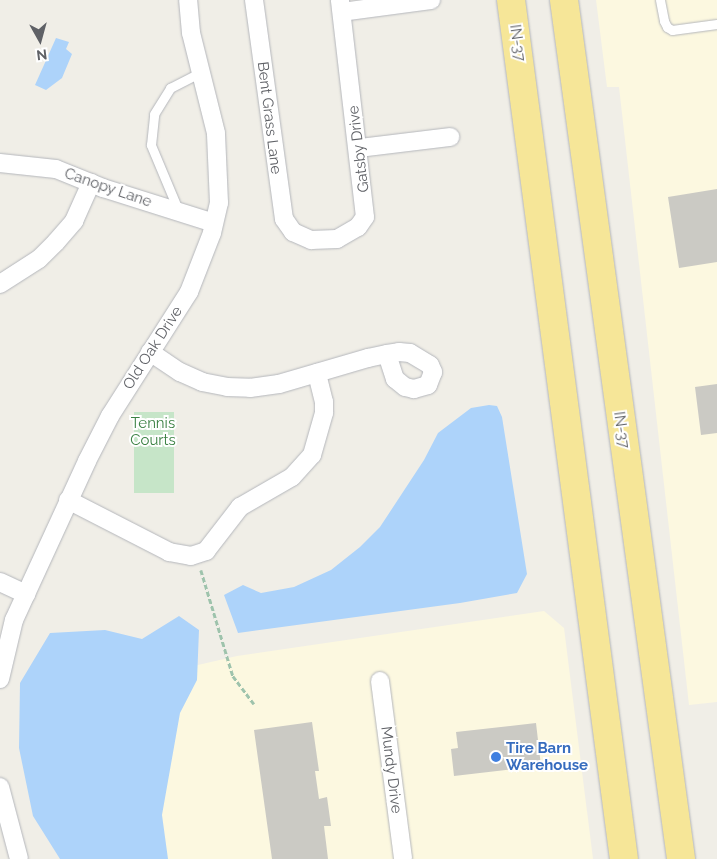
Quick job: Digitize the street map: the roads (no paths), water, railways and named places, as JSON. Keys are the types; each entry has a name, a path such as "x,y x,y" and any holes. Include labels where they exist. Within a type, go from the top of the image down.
{"highway":[{"name":"IN-37","path":"511,0 622,853"},
{"name":"IN-37","path":"564,0 681,851"}],"street":[{"name":"Old Oak Drive","path":"0,679 9,638 26,594 68,500 110,416 189,292 214,224 219,202 216,133 191,33 188,0"},
{"name":"Bent Grass Lane","path":"254,0 284,219 293,232"},
{"path":"341,6 431,0"},
{"name":"Gatsby Drive","path":"293,232 311,240 337,239 358,227 365,218 366,206 341,6"},
{"path":"359,148 450,137"},
{"name":"Canopy Lane","path":"0,163 56,169 91,184 214,224"},
{"path":"0,284 39,258 56,242 74,221 91,184"},
{"path":"150,352 188,376 202,382 227,387 250,388 279,384 387,354"},
{"path":"68,500 169,552 181,556 206,551 240,507 292,477 312,455 324,408 317,373"},
{"path":"0,582 26,594"},
{"name":"Mundy Drive","path":"380,681 403,859"},
{"path":"0,787 19,859"}],"lane":[{"path":"660,0 664,21 667,27 672,30 717,24"},
{"path":"179,212 151,145 154,114 170,88 200,73"}],"water":[{"path":"56,38 69,42 66,49 72,54 62,78 46,90 35,85"},
{"path":"489,405 497,406 502,417 527,574 517,593 460,603 238,633 224,595 243,585 261,593 294,587 331,570 360,547 380,527 424,460 438,433 471,408"},
{"path":"179,616 199,630 197,680 180,713 162,815 168,859 60,859 33,816 19,748 20,683 50,633 105,630 142,639"}],"place":[{"name":"Tire Barn Warehouse","path":"496,757"}],"park label":[{"name":"Tennis Courts","path":"153,432"}]}
